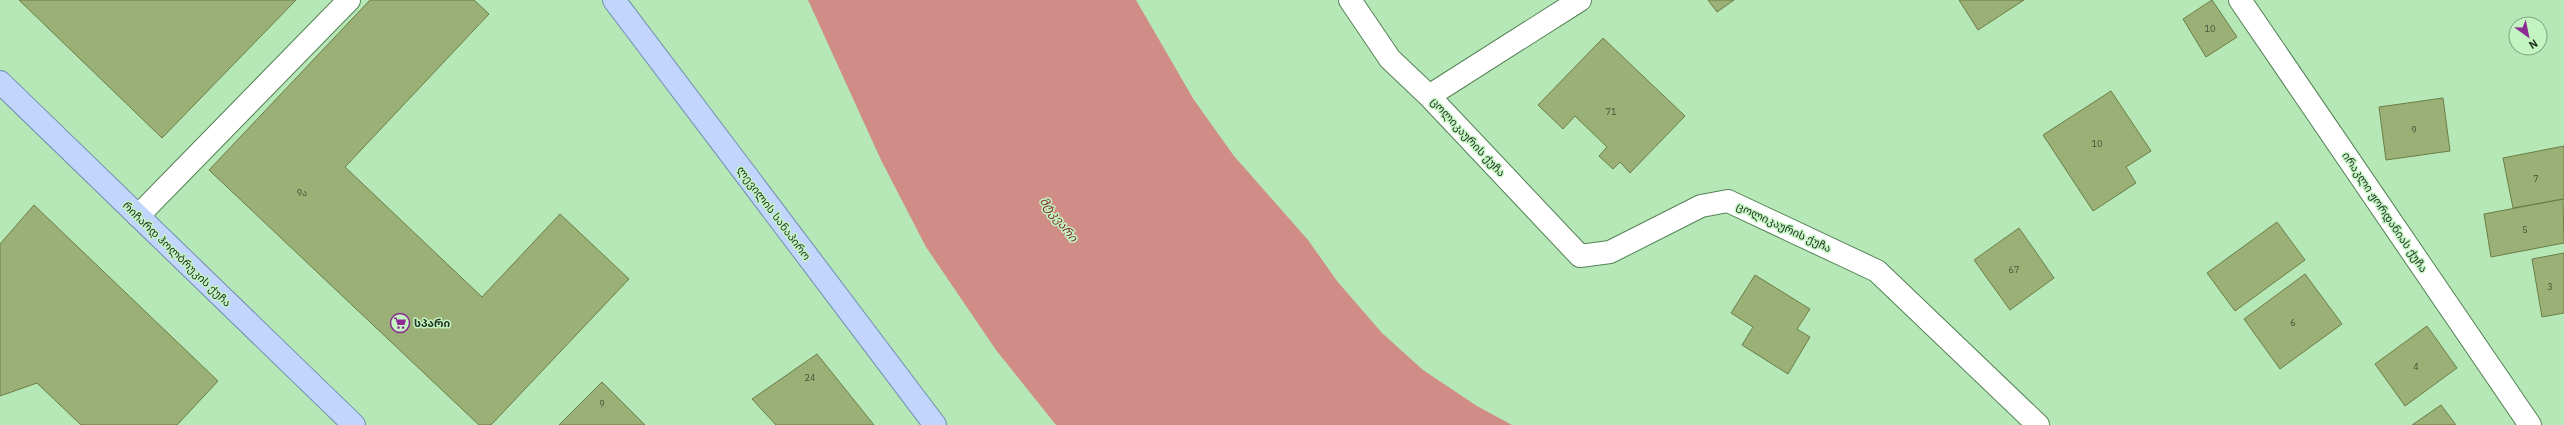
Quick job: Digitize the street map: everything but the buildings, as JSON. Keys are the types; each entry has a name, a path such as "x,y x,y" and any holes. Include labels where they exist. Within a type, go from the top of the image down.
{"main road":[{"name":"ლევილის სანაპირო","path":"614,0 935,425"},
{"name":"რიჩარდ ჰოლბრუკის ქუჩა","path":"0,82 354,425"}],"street":[{"path":"138,216 349,0"},
{"name":"ცოლიკაურის ქუჩა","path":"1350,0 1390,59 1429,96 1580,256 1610,252 1701,206 1728,201 1877,271 2038,425"},
{"path":"1429,96 1580,0"},
{"name":"ირაკლი ჟორდანიას ქუჩა","path":"2240,0 2530,425"}],"water":[{"name":"მტკვარი","path":"808,0 1136,0 1194,100 1234,156 1308,240 1337,281 1382,333 1423,370 1477,406 1512,425 1056,425 996,350 926,247 881,160"}],"place":[{"name":"სპარი","path":"400,323"}]}
